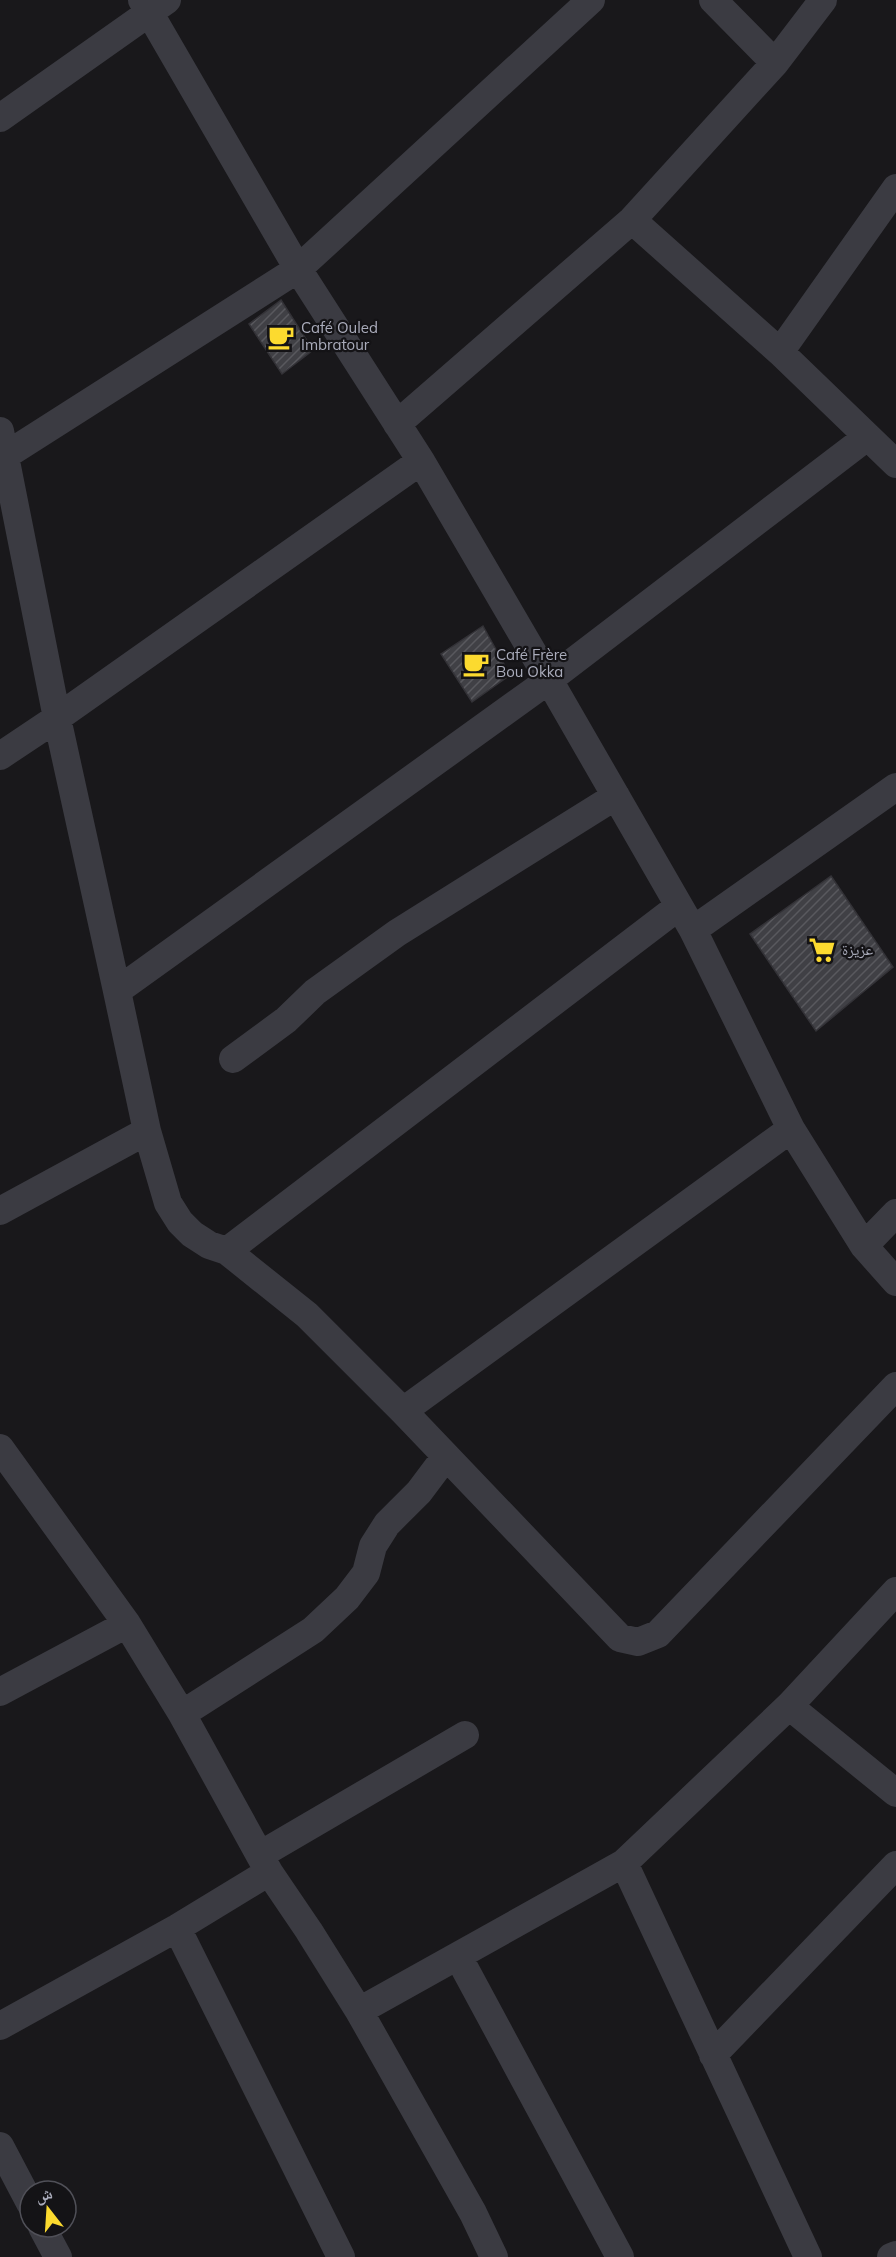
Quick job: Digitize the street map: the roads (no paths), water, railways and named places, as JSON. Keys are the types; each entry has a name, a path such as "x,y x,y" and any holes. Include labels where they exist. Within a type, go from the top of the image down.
{"street":[{"path":"591,0 298,269 2,449 57,718 147,1131 168,1203 180,1222 192,1234 209,1245 227,1251 307,1315 403,1411 620,1638 638,1642 658,1634 896,1386"},
{"path":"713,0 775,63"},
{"path":"397,424 632,220 775,63 823,0"},
{"path":"0,118 153,4 298,269 421,461 685,918 791,1129 864,1246 896,1282"},
{"path":"780,352 896,188"},
{"path":"632,220 780,352 896,464"},
{"path":"117,990 549,680 867,437"},
{"path":"0,756 421,461"},
{"path":"227,1251 685,918 896,788"},
{"path":"232,1059 286,1020 331,980 397,933 615,796"},
{"path":"403,1411 791,1129"},
{"path":"0,1211 147,1131"},
{"path":"864,1246 896,1212"},
{"path":"0,1448 127,1624 182,1714 264,1864 309,1930 359,2011 473,2213 494,2257"},
{"path":"182,1714 313,1630 347,1598 366,1573 373,1546 387,1524 419,1492 446,1456"},
{"path":"359,2011 624,1863 789,1706 896,1591"},
{"path":"0,1692 127,1624"},
{"path":"789,1706 896,1793"},
{"path":"0,2026 177,1928 264,1864 465,1735"},
{"path":"624,1863 808,2257"},
{"path":"713,2055 896,1865"},
{"path":"177,1928 341,2257"},
{"path":"458,1956 620,2257"},
{"path":"0,2146 18,2180"},
{"path":"48,2239 58,2257"},
{"path":"891,2257 896,2255"}],"place":[{"name":"Café Ouled Imbratour","path":"281,337"},
{"name":"Café Frère Bou Okka","path":"476,664"},
{"name":"عزيزة","path":"822,950"}]}
